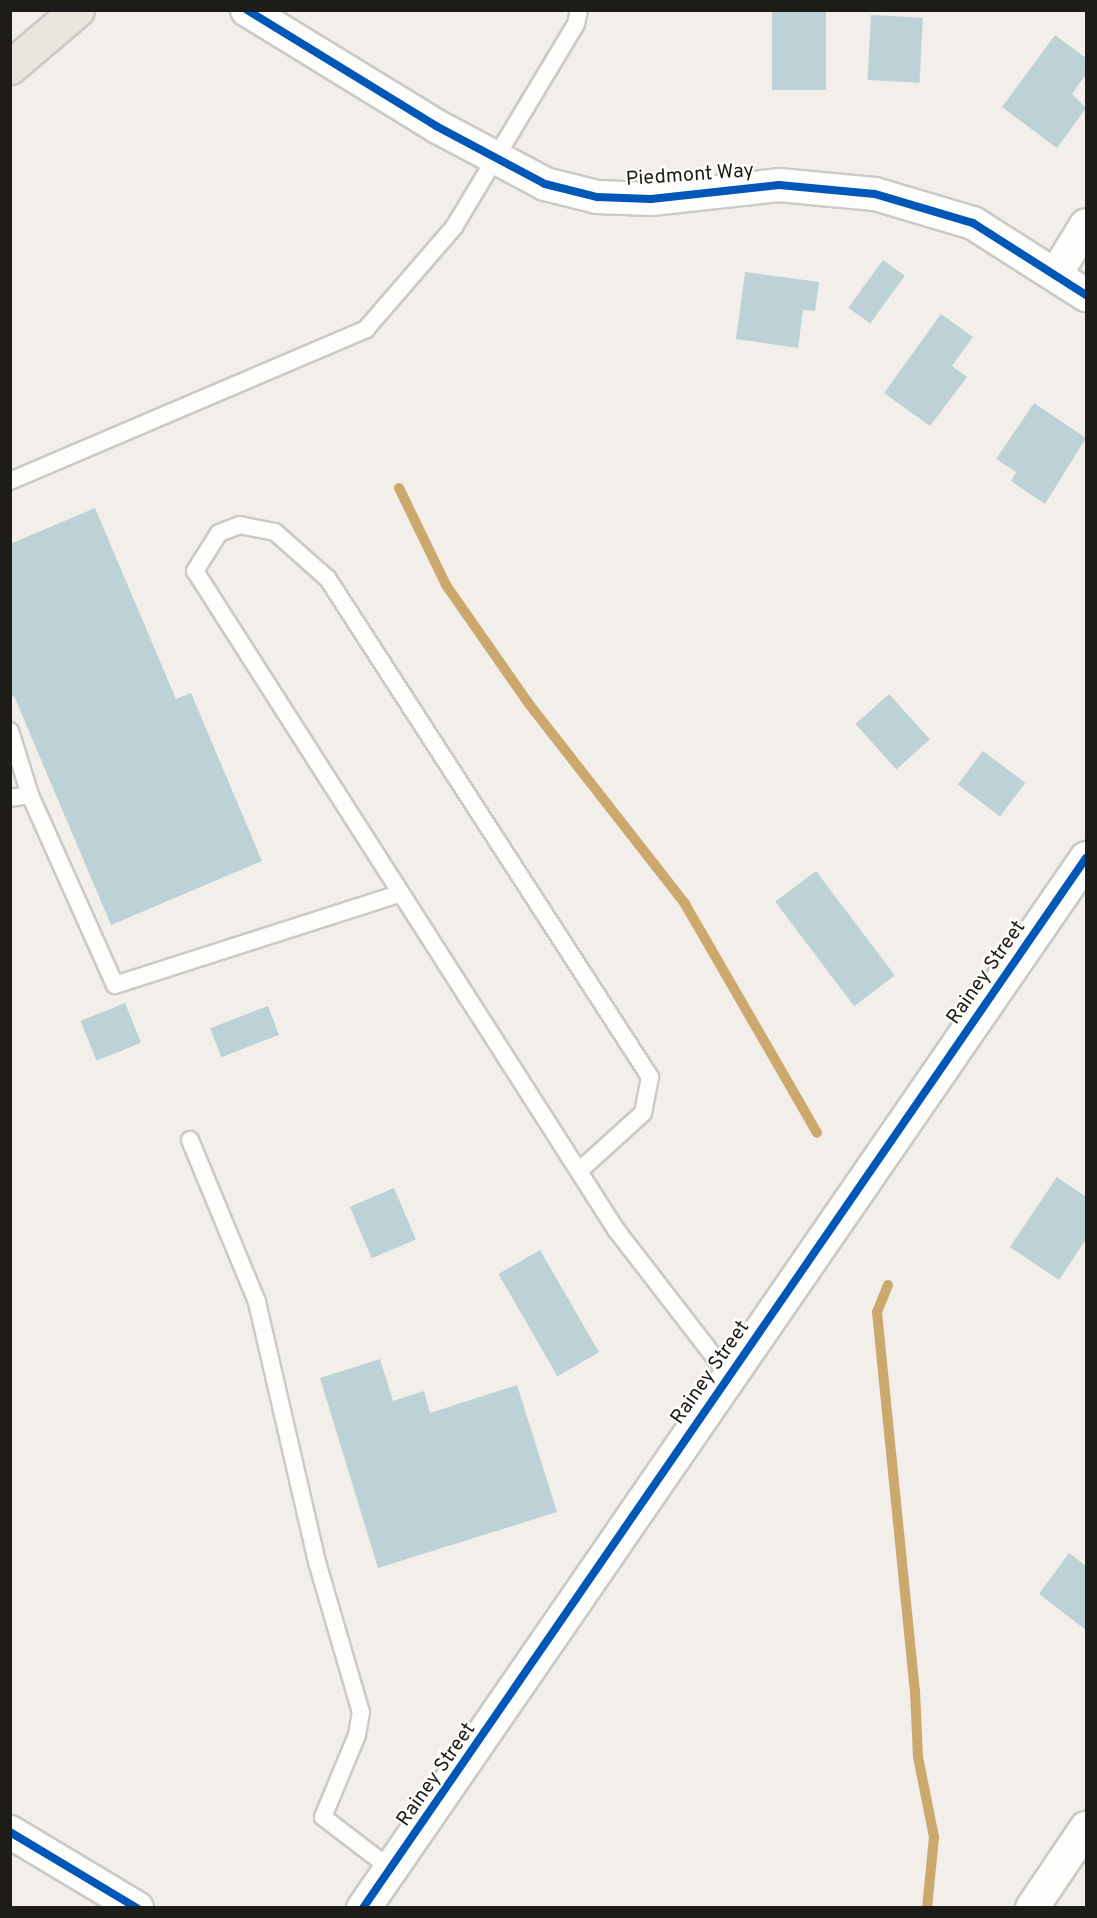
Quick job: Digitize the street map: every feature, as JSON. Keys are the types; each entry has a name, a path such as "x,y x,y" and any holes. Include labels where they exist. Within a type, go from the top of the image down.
{"main road":[{"path":"10,67 76,10"}],"street":[{"name":"Piedmont Way","path":"247,10 494,160 545,184 597,197 651,199 779,185 875,194 973,223 1086,295"},
{"path":"1056,274 1086,225"},
{"name":"Rainey Street","path":"363,1908 1086,858"},
{"path":"1032,1908 1086,1828"},
{"path":"10,1832 137,1908"}],"lane":[{"path":"10,481 366,329 454,227 576,24 579,10"},
{"path":"579,1172 643,1113 650,1077 328,579 275,532 240,525 219,533 195,571 579,1172 617,1231 729,1376"},
{"path":"10,731 30,795 115,985 401,893"},
{"path":"10,798 30,795"},
{"path":"190,1140 257,1302 317,1562 361,1712 357,1735 323,1817 391,1869"}],"building":[{"path":"772,10 826,10 826,90 772,90"},
{"path":"871,15 923,18 920,83 868,80"},
{"path":"1055,35 1086,58 1086,74 1072,94 1086,108 1057,148 1002,107"},
{"path":"883,260 905,276 870,324 848,308"},
{"path":"745,272 819,282 815,311 803,310 798,348 736,339"},
{"path":"941,314 973,337 952,366 967,377 930,426 884,393"},
{"path":"1034,403 1086,438 1045,504 1011,481 1016,472 996,459"},
{"path":"95,508 176,699 191,693 262,861 111,925 14,696 10,698 10,544"},
{"path":"889,694 930,739 896,769 856,724"},
{"path":"983,751 1025,783 1000,816 958,785"},
{"path":"816,871 895,976 854,1006 775,902"},
{"path":"125,1003 141,1043 97,1061 80,1021"},
{"path":"268,1006 279,1035 221,1057 210,1028"},
{"path":"1057,1177 1086,1197 1086,1239 1059,1280 1010,1247"},
{"path":"394,1188 416,1240 372,1258 350,1207"},
{"path":"540,1250 599,1352 557,1376 498,1274"},
{"path":"380,1359 393,1401 424,1391 430,1413 517,1385 557,1512 378,1568 320,1378"},
{"path":"1069,1553 1086,1566 1086,1630 1039,1594"}],"waterway":[{"path":"399,488 446,585 529,704 685,904 817,1133"},
{"path":"888,1285 877,1312 915,1691 918,1757 934,1837 927,1908"}],"cycle path":[{"path":"247,10 436,126 545,184 597,197 651,199 779,185 875,194 973,223 1086,295"},
{"path":"363,1908 1086,858"},
{"path":"10,1832 137,1908"}]}
